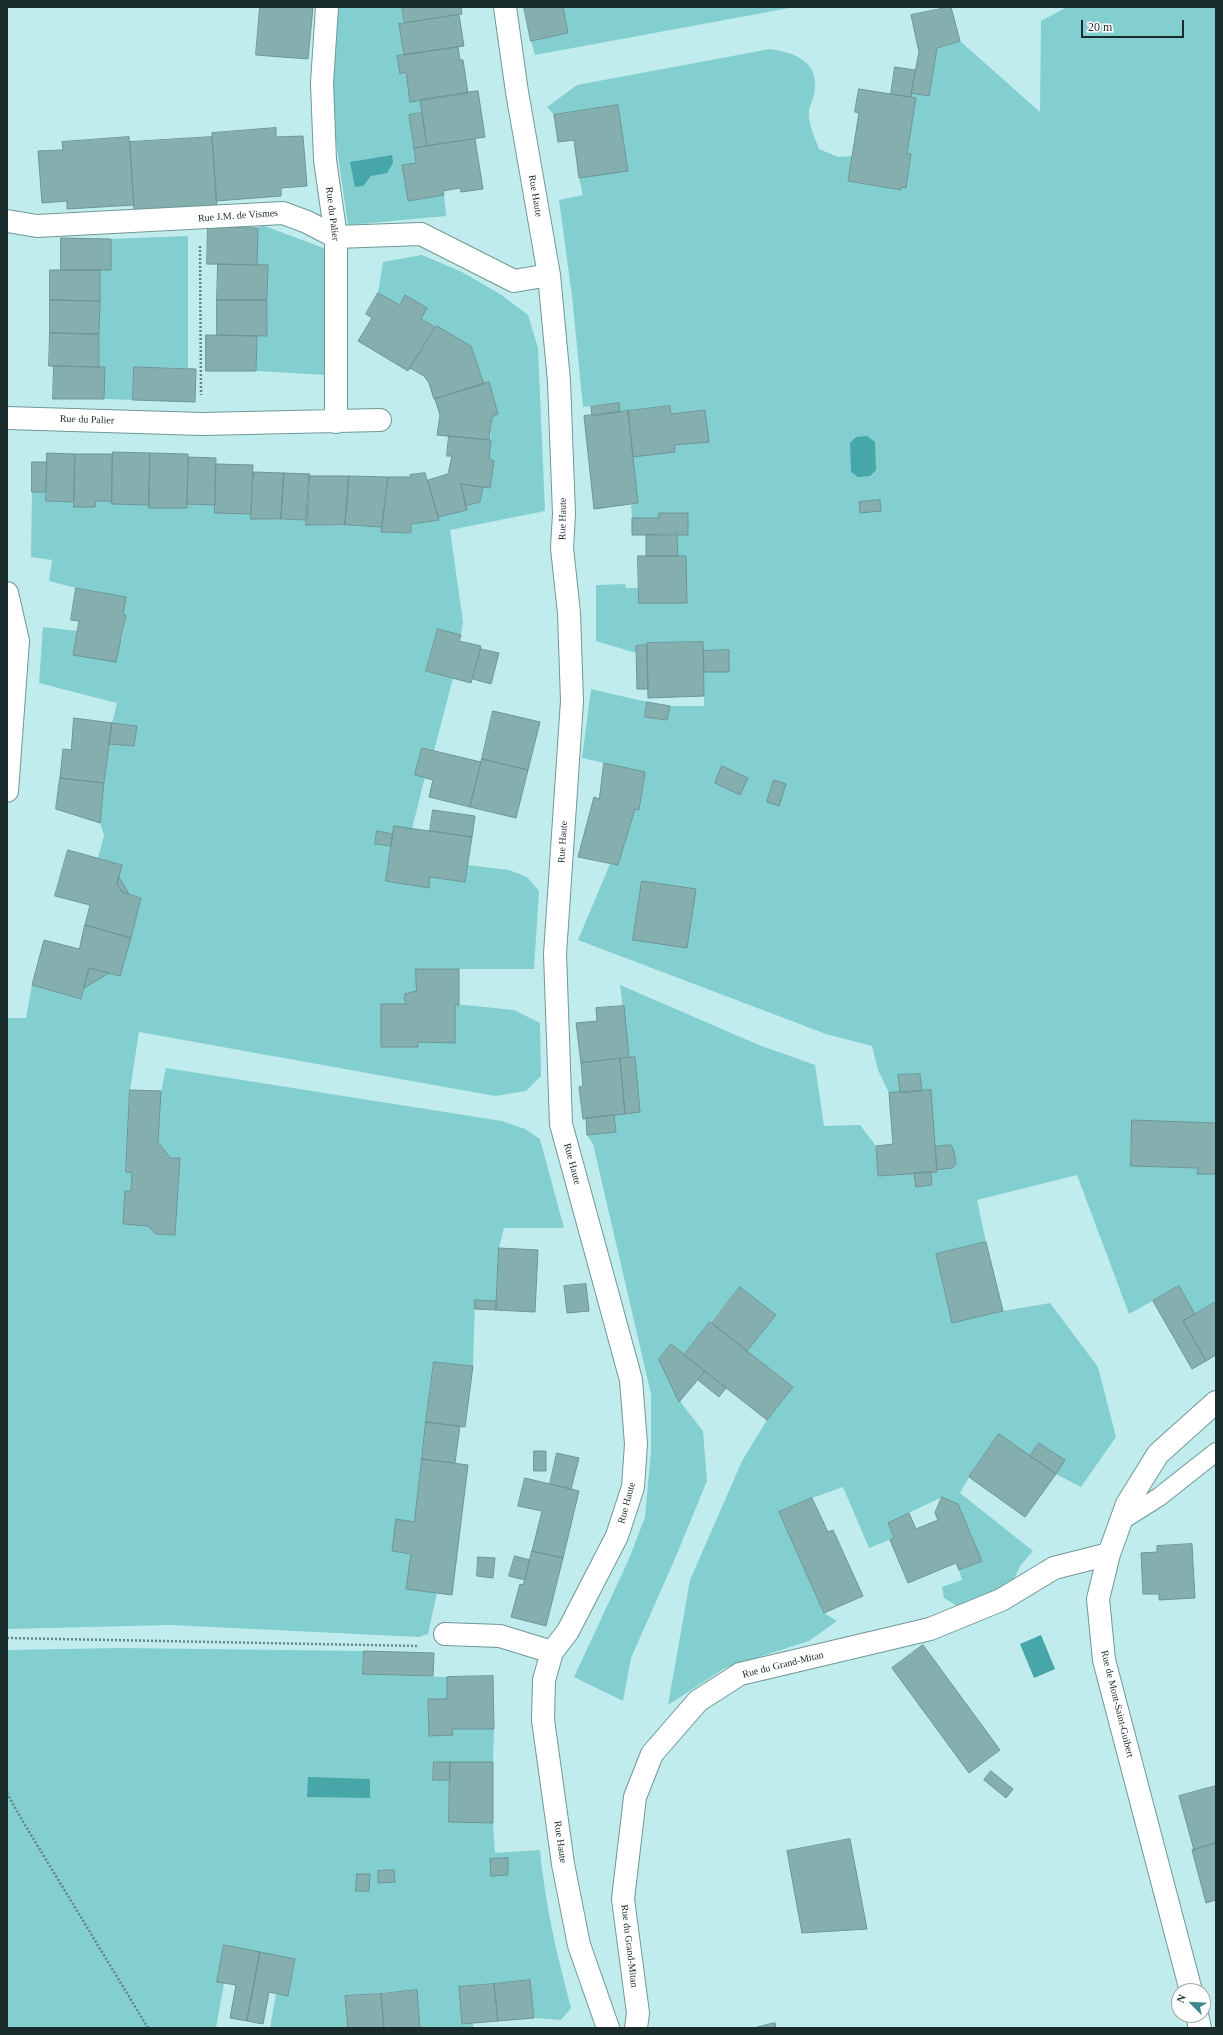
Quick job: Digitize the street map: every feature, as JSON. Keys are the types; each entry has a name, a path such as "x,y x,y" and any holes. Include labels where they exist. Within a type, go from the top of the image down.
{"street":[{"name":"Rue du Palier","path":"327,7 322,82 325,160 336,237 336,422"},
{"name":"Rue Haute","path":"505,7 517,92 549,275 559,380 564,514 562,548 569,613 572,701 555,954 561,1124 631,1380 636,1444 633,1487 617,1536 568,1631 552,1652 544,1680 543,1720 563,1864 579,1946 608,2028"},
{"name":"Rue J.M. de Vismes","path":"7,222 36,226 200,219 283,213 307,222 336,237 421,234 514,281 549,275"},
{"name":"Rue du Palier","path":"7,418 202,424 380,420"},
{"path":"7,593 18,641 7,791"},
{"name":"Rue de Mont-Saint-Guibert","path":"1189,1983 1104,1660 1098,1599 1108,1554 1127,1504 1158,1454 1216,1402"},
{"name":"Rue du Grand-Mitan","path":"636,2028 638,2012 623,1899 635,1797 652,1754 698,1701 740,1674 930,1629 1001,1600 1054,1568 1108,1554"},
{"path":"445,1634 500,1636 552,1652"}],"lane":[{"path":"1121,1521 1159,1497 1216,1452"}],"path":[{"path":"200,219 202,424"},
{"path":"7,1638 433,1646 445,1634"},
{"path":"7,1793 148,2028"}],"shaded area":[{"path":"334,7 402,7 405,23 399,25 404,55 397,56 400,73 406,72 410,101 420,100 422,113 409,115 416,163 402,165 408,201 444,195 446,216 348,225 332,113"},
{"path":"563,7 795,7 535,55 531,41 568,33"},
{"path":"1067,7 1216,7 1216,1123 1133,1120 1131,1165 1198,1168 1198,1174 1216,1174 1216,1302 1195,1314 1179,1286 1129,1314 1077,1175 977,1200 986,1242 936,1254 952,1323 1003,1311 1050,1303 1098,1367 1116,1437 1081,1487 1056,1474 1065,1460 1039,1443 1030,1456 969,1477 960,1493 1033,1551 1020,1566 1012,1584 959,1607 944,1598 942,1587 962,1580 959,1570 982,1561 958,1504 942,1497 888,1523 894,1538 869,1548 843,1487 779,1512 824,1613 837,1621 809,1641 725,1668 668,1705 690,1580 742,1461 767,1420 793,1387 747,1351 776,1315 740,1287 684,1355 671,1344 659,1360 682,1404 703,1431 707,1481 674,1561 631,1658 623,1701 574,1677 629,1559 645,1517 651,1451 651,1394 593,1144 587,1135 616,1132 614,1115 640,1112 635,1057 629,1057 620,985 759,1045 815,1065 824,1126 860,1125 876,1146 878,1176 914,1173 916,1186 932,1185 931,1172 952,1168 956,1164 954,1151 951,1145 935,1147 922,1091 920,1074 898,1075 900,1093 889,1093 878,1070 872,1046 826,1034 578,940 610,864 618,865 635,809 639,809 645,772 582,758 591,689 647,702 645,717 667,720 670,706 704,706 704,672 729,671 728,650 703,651 702,642 647,643 647,645 636,646 636,653 596,641 596,585 625,584 626,588 638,588 639,603 686,603 686,556 678,556 677,534 659,513 659,518 632,518 631,505 638,503 633,457 675,452 674,445 708,442 705,410 671,414 670,406 620,412 619,403 583,407 572,296 559,200 583,195 579,178 628,170 618,105 554,115 547,107 577,85 770,49 789,53 804,61 814,74 814,95 809,108 809,119 819,149 838,157 852,156 848,181 901,190 901,187 906,187 911,154 907,153 916,98 911,97 911,93 929,96 937,48 960,41 1040,112 1041,21"},
{"path":"392,155 393,163 387,173 371,176 363,186 355,187 350,162"},
{"path":"262,225 326,249 325,375 256,371 257,336 267,336 268,265 257,265 258,228"},
{"path":"188,236 188,368 134,367 133,400 104,399 105,367 99,367 100,270 111,270 111,239"},
{"path":"422,255 462,272 500,294 528,315 538,348 545,511 450,530 463,622 461,635 438,629 426,671 453,678 434,751 422,748 415,775 425,777 412,829 393,834 377,831 375,844 391,846 387,881 429,888 430,877 465,882 468,865 509,870 527,877 539,891 534,969 416,969 416,991 405,994 404,999 407,1004 382,1047 417,1047 418,1042 455,1043 455,1004 514,1010 540,1023 541,1076 526,1091 495,1096 139,1032 130,1090 126,1172 132,1173 131,1191 125,1191 123,1224 148,1226 156,1234 175,1235 180,1159 170,1158 158,1142 161,1091 166,1068 502,1121 525,1129 540,1139 564,1228 504,1228 499,1248 497,1301 475,1300 473,1366 434,1362 414,1522 396,1520 392,1551 411,1554 406,1589 437,1593 428,1634 419,1637 171,1625 7,1629 7,1018 26,1018 32,985 81,999 84,988 109,973 120,976 141,898 129,894 119,877 122,865 98,858 104,835 100,823 109,744 134,746 137,726 112,723 117,703 39,683 43,627 77,631 73,655 122,640 126,616 123,615 126,597 76,588 49,581 52,560 31,557 32,492 46,492 46,501 74,502 75,507 95,507 96,501 112,501 112,504 149,505 149,508 187,508 187,504 215,505 215,513 251,514 251,519 307,520 307,525 382,527 381,532 411,533 411,524 439,520 438,517 480,502 489,459 492,417 484,384 471,346 421,319 405,296 400,305 378,293 383,262"},
{"path":"867,436 875,442 876,470 870,476 858,477 851,472 850,443 856,437"},
{"path":"1041,1635 1055,1669 1034,1678 1020,1644"},
{"path":"121,1648 364,1651 363,1674 447,1677 447,1699 428,1699 429,1736 452,1735 452,1729 494,1729 493,1762 434,1762 433,1779 450,1780 449,1822 493,1823 495,1853 540,1850 552,1929 571,2008 561,2020 534,2018 530,1980 459,1987 462,2024 473,2024 473,2028 420,2028 417,1990 345,1996 348,2028 270,2028 276,1994 288,1996 295,1959 225,1945 218,1982 224,1983 216,2028 7,2028 7,1650"},
{"path":"308,1777 370,1779 370,1798 307,1797"}],"building":[{"path":"260,7 313,7 308,59 256,55"},
{"path":"402,7 461,7 462,14 405,23"},
{"path":"524,7 563,7 568,33 531,41"},
{"path":"951,7 960,41 937,48 929,96 911,93 919,52 911,15"},
{"path":"459,15 464,46 404,55 399,24"},
{"path":"458,47 460,60 463,60 468,93 410,102 406,72 400,74 397,56"},
{"path":"895,67 915,70 911,97 891,94"},
{"path":"859,89 916,98 907,153 911,154 906,188 901,187 901,190 848,181 859,113 855,112"},
{"path":"478,91 485,137 427,146 420,100"},
{"path":"618,105 628,171 579,178 574,140 558,142 554,115"},
{"path":"422,113 427,146 414,148 409,115"},
{"path":"276,128 276,137 303,136 307,186 281,188 281,196 216,201 212,133"},
{"path":"129,137 134,205 67,209 67,201 42,203 38,151 63,150 62,142"},
{"path":"212,137 217,205 134,211 130,142"},
{"path":"475,139 483,189 461,192 460,188 443,191 444,195 408,201 402,165 416,163 414,148"},
{"path":"208,227 258,228 257,265 207,264"},
{"path":"61,238 111,239 111,270 61,270"},
{"path":"218,264 268,265 267,300 217,300"},
{"path":"50,270 100,270 100,301 50,300"},
{"path":"378,293 400,305 405,295 427,308 421,319 435,327 408,371 358,341 372,318 366,314"},
{"path":"50,300 100,301 99,334 50,333"},
{"path":"217,300 267,300 267,336 217,335"},
{"path":"437,326 471,346 484,384 434,399 429,383 424,376 410,368"},
{"path":"50,333 99,334 99,367 49,366"},
{"path":"206,335 257,336 256,371 206,371"},
{"path":"54,366 105,367 104,399 53,399"},
{"path":"134,367 196,369 195,402 133,400"},
{"path":"489,382 498,414 492,417 489,440 437,435 440,415 435,399"},
{"path":"619,403 620,412 592,416 591,407"},
{"path":"670,406 671,414 705,410 709,442 674,445 675,452 633,457 628,411"},
{"path":"628,411 638,503 594,509 584,416"},
{"path":"449,436 491,440 489,459 494,461 490,488 461,484 467,510 438,517 428,480 448,474 452,456 447,456"},
{"path":"113,452 150,453 149,505 112,504"},
{"path":"47,453 75,454 74,502 46,501"},
{"path":"150,453 188,454 187,508 149,508"},
{"path":"75,454 112,454 112,501 96,501 95,507 74,507"},
{"path":"189,457 216,458 215,505 187,504"},
{"path":"32,462 47,462 46,492 32,492"},
{"path":"216,464 253,465 251,514 215,513"},
{"path":"254,472 284,473 281,519 251,519"},
{"path":"284,473 310,474 307,520 281,519"},
{"path":"425,473 439,520 411,524 411,533 381,532 388,477 411,477 410,475"},
{"path":"309,476 349,476 345,525 306,525"},
{"path":"349,476 388,477 382,527 345,525"},
{"path":"461,484 483,487 480,502 466,506"},
{"path":"880,500 881,511 860,513 859,502"},
{"path":"659,513 688,513 688,535 632,535 632,518 659,518"},
{"path":"677,534 678,556 646,556 646,535"},
{"path":"638,556 686,556 687,603 639,603"},
{"path":"76,588 126,597 123,615 126,615 116,662 73,655 79,621 71,620"},
{"path":"438,629 461,635 459,641 481,646 471,683 426,671"},
{"path":"703,642 704,696 648,698 647,643"},
{"path":"647,645 648,689 637,689 636,646"},
{"path":"481,649 499,653 491,684 473,679"},
{"path":"729,650 729,672 704,672 703,651"},
{"path":"647,702 670,706 667,720 645,717"},
{"path":"493,711 540,722 528,770 482,759"},
{"path":"74,718 112,723 104,783 60,778 63,749 71,750"},
{"path":"112,723 137,726 134,746 109,744"},
{"path":"422,748 481,762 470,807 429,797 433,780 415,775"},
{"path":"482,759 528,770 516,818 470,807"},
{"path":"604,763 645,772 639,810 635,809 618,865 578,857 594,797 599,799"},
{"path":"722,766 748,778 740,795 715,783"},
{"path":"60,778 104,783 100,823 56,809"},
{"path":"774,780 786,784 779,806 767,802"},
{"path":"433,810 475,816 472,837 430,831"},
{"path":"394,826 472,837 465,882 430,877 429,888 386,881"},
{"path":"377,831 393,834 391,846 375,844"},
{"path":"68,850 122,865 117,884 122,892 141,898 131,938 85,925 90,905 55,896"},
{"path":"119,877 129,894 122,892 117,884"},
{"path":"642,881 696,889 687,948 633,940"},
{"path":"85,925 131,938 120,976 89,968 81,999 32,985 44,940 79,949"},
{"path":"89,968 109,973 84,988"},
{"path":"416,969 459,969 459,1005 455,1004 455,1043 418,1042 418,1047 381,1047 381,1004 407,1004 404,999 405,994 416,991"},
{"path":"624,1006 629,1057 581,1063 576,1023 597,1021 596,1008"},
{"path":"635,1057 640,1112 625,1114 620,1059"},
{"path":"620,1059 625,1114 583,1119 579,1087 583,1086 581,1063"},
{"path":"920,1074 922,1091 900,1093 898,1075"},
{"path":"130,1090 161,1091 158,1142 170,1158 180,1158 175,1235 156,1234 148,1226 123,1224 125,1191 131,1191 132,1173 126,1172"},
{"path":"931,1090 937,1172 878,1176 876,1146 893,1144 889,1093"},
{"path":"614,1115 616,1132 587,1135 586,1118"},
{"path":"1132,1120 1216,1123 1216,1174 1197,1174 1198,1168 1131,1166"},
{"path":"951,1145 954,1151 956,1164 952,1168 937,1170 935,1147"},
{"path":"931,1172 932,1185 916,1187 914,1173"},
{"path":"986,1242 1003,1311 952,1323 936,1254"},
{"path":"499,1248 538,1250 535,1312 496,1310"},
{"path":"586,1284 589,1311 567,1313 564,1286"},
{"path":"1179,1286 1195,1314 1183,1321 1206,1361 1192,1369 1153,1301"},
{"path":"740,1287 776,1315 747,1351 712,1323"},
{"path":"475,1300 497,1301 496,1310 475,1309"},
{"path":"1216,1302 1216,1355 1206,1361 1183,1321"},
{"path":"710,1322 793,1387 767,1420 684,1355"},
{"path":"671,1344 705,1371 679,1402 659,1360"},
{"path":"434,1362 473,1366 465,1427 426,1422"},
{"path":"705,1371 726,1388 719,1397 698,1380"},
{"path":"426,1422 460,1426 455,1463 422,1459"},
{"path":"999,1434 1056,1474 1025,1517 969,1477"},
{"path":"1039,1443 1065,1460 1056,1474 1030,1456"},
{"path":"534,1451 546,1451 546,1471 534,1471"},
{"path":"557,1453 579,1458 571,1489 550,1484"},
{"path":"422,1459 468,1465 452,1595 406,1589 411,1554 392,1551 396,1519 414,1522"},
{"path":"525,1478 579,1491 563,1558 532,1551 542,1511 518,1506"},
{"path":"942,1497 958,1504 982,1561 959,1570 956,1563 908,1583 890,1540 894,1538 888,1523 909,1513 916,1529 938,1520 935,1513"},
{"path":"812,1498 828,1532 833,1530 863,1596 824,1613 779,1512"},
{"path":"1192,1544 1195,1598 1159,1600 1159,1594 1143,1594 1141,1553 1157,1552 1157,1546"},
{"path":"532,1551 563,1558 546,1626 511,1617 520,1584 523,1585"},
{"path":"515,1556 530,1560 525,1580 509,1576"},
{"path":"478,1557 495,1558 493,1578 477,1576"},
{"path":"923,1645 1000,1750 969,1773 892,1668"},
{"path":"364,1651 434,1653 433,1676 363,1674"},
{"path":"493,1676 494,1729 452,1729 453,1735 429,1736 428,1699 447,1699 447,1677"},
{"path":"434,1762 450,1762 450,1780 433,1780"},
{"path":"450,1762 493,1762 493,1823 449,1822"},
{"path":"991,1771 1013,1789 1006,1798 984,1780"},
{"path":"1216,1786 1216,1843 1194,1850 1179,1796"},
{"path":"850,1839 867,1929 802,1933 787,1851"},
{"path":"1216,1843 1216,1900 1206,1903 1192,1850"},
{"path":"508,1858 508,1875 491,1876 490,1859"},
{"path":"394,1870 395,1882 378,1883 378,1871"},
{"path":"357,1874 370,1874 369,1891 356,1891"},
{"path":"224,1945 260,1952 247,2021 230,2018 236,1985 217,1982"},
{"path":"260,1952 295,1959 288,1996 269,1992 263,2024 247,2021"},
{"path":"530,1980 534,2018 498,2021 494,1984"},
{"path":"494,1984 498,2021 462,2024 459,1987"},
{"path":"417,1990 420,2028 384,2028 381,1994"},
{"path":"381,1994 384,2028 348,2028 345,1996"},
{"path":"775,2023 776,2028 754,2028"}]}
